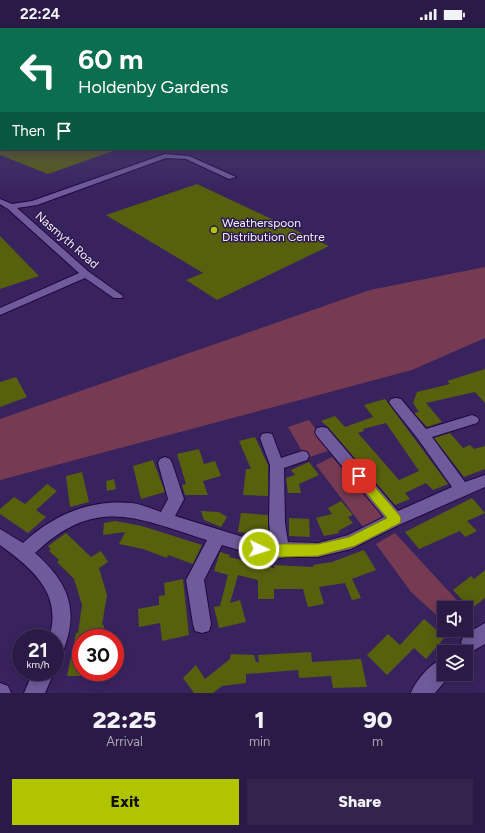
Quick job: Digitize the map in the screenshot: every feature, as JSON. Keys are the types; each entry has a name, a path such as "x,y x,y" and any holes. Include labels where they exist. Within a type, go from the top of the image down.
{"street":[{"path":"162,150 169,155"},
{"path":"11,207 34,203 169,155 187,158 232,177"},
{"name":"Nasmyth Road","path":"0,201 11,207 86,274 118,296"},
{"path":"0,312 86,274"},
{"path":"396,402 423,435 462,489"},
{"path":"423,435 472,420"},
{"path":"322,432 395,519"},
{"path":"267,438 277,465 277,523 281,551"},
{"path":"277,465 302,456"},
{"path":"165,463 176,499 165,520"},
{"path":"23,553 43,534 65,520 81,514 115,509 133,510 259,549 281,551 318,550 351,542 395,519 462,489 485,481"},
{"path":"0,536 43,570 54,589 62,611 60,629"},
{"path":"202,624 195,580 217,537"},
{"path":"427,691 437,677"},
{"path":"34,693 40,681"}],"shaded area":[{"path":"485,267 485,338 412,370 0,480 0,419 370,290"},
{"path":"309,420 331,450 306,458 288,427"},
{"path":"332,457 386,520 364,528 316,465"},
{"path":"395,533 458,601 437,601 437,616 411,592 376,544"}],"building":[{"path":"0,150 116,150 48,174 0,155"},
{"name":"Weatherspoon Distribution Centre","path":"197,184 329,246 217,300 186,280 203,273 106,215"},
{"path":"0,236 39,276 0,289"},
{"path":"485,369 485,403 475,392 426,403 442,422 427,427 414,413 419,412 413,403 417,392 450,384 447,381"},
{"path":"16,377 27,397 0,407 0,382"},
{"path":"385,399 448,484 433,490 426,483 405,493 410,499 395,505 328,427 321,421 335,416 345,427 373,417 364,405","holes":["386,423 419,471 399,480 358,433 364,431 363,429"]},
{"path":"450,433 463,448 470,445 474,449 485,446 485,469 464,477 434,438"},
{"path":"255,437 268,465 268,496 243,495 246,469 251,469 239,441"},
{"path":"199,449 204,464 215,461 221,476 203,481 208,495 185,495 182,485 186,484 177,454"},
{"path":"153,460 165,492 141,499 133,466"},
{"path":"309,462 319,475 299,484 301,493 288,493 286,478 295,475 291,470"},
{"path":"82,472 89,502 70,507 66,476"},
{"path":"114,479 116,489 107,491 106,481"},
{"path":"47,484 57,491 36,510 46,517 28,533 0,514 0,509 14,497 25,504"},
{"path":"472,498 485,513 467,521 477,531 465,537 460,531 419,549 405,532"},
{"path":"341,501 353,515 348,517 353,523 338,531 339,533 324,536 316,518 332,514 328,508"},
{"path":"201,511 219,512 227,517 221,527 204,520"},
{"path":"241,513 268,515 268,535 238,532"},
{"path":"289,518 309,519 310,537 289,536"},
{"path":"115,521 142,526 202,545 193,564 168,555 167,558 143,549 119,544 125,532 103,535 104,523"},
{"path":"66,533 91,557 101,551 108,562 99,568 107,595 102,625 104,625 104,629 79,629 82,605 74,579 57,562 59,560 49,551 51,549 48,546"},
{"path":"364,550 376,570 352,579 361,598 352,600 345,583 319,587 324,604 308,607 303,589 274,589 274,599 258,599 258,580 238,575 230,603 240,600 246,622 219,628 214,607 220,606 228,575 214,571 220,552 230,555 229,557 274,568 274,565 313,567 313,565 332,562"},
{"path":"485,570 485,598 473,607 473,601 463,601 453,590 471,576 474,579"},
{"path":"183,579 189,635 162,641 160,623 139,627 138,609 159,605 159,596 165,595 164,583"},
{"path":"424,619 437,630 437,637 445,637 426,659 414,648 387,675 367,655 388,634 400,645"},
{"path":"72,652 72,676 67,676"},
{"path":"311,652 312,662 361,659 367,687 333,688 331,676 299,678 298,670 246,674 246,683 222,686 213,693 194,693 183,678 196,665 205,679 230,659 231,654 254,655 256,662 259,662 258,655"}],"place":[{"name":"Weatherspoon Distribution Centre","path":"214,230"}],"route":[{"path":"259,549 281,551 318,550 351,542 395,519 359,476"}]}
